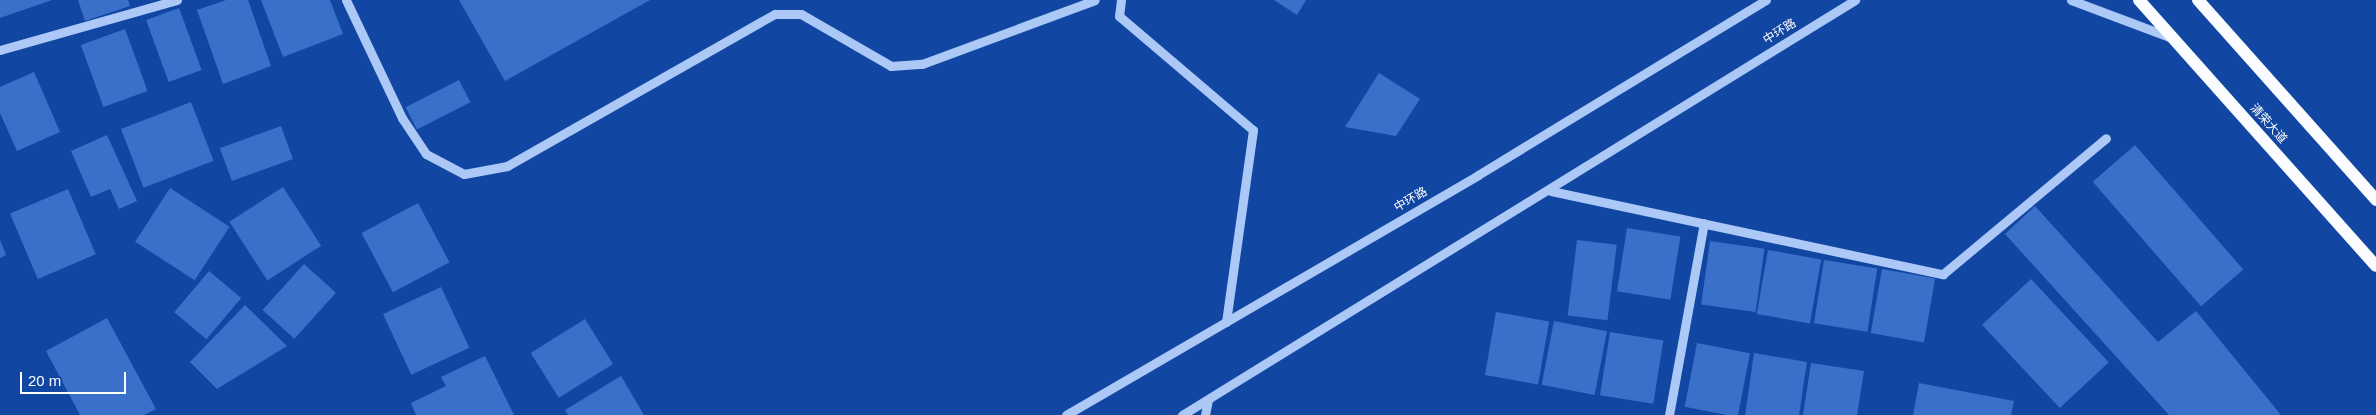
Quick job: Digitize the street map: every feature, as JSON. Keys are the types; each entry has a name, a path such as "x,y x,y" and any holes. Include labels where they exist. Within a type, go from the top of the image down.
{"main road":[{"name":"清荣大道","path":"2139,0 2376,266"},
{"path":"2198,0 2207,6 2376,200"}],"street":[{"path":"0,50 177,0"},
{"path":"346,0 402,118 426,154 464,174 507,166 775,14 801,14 891,66 922,64 1095,0"},
{"path":"1121,0 1119,16 1254,130 1226,322"},
{"name":"中环路","path":"1066,415 1226,322 1766,0"},
{"name":"中环路","path":"1182,415 1551,191 1855,0"},
{"path":"2071,0 2174,39"},
{"path":"1551,191 1943,274 2106,138"},
{"path":"1670,415 1704,223"},
{"path":"1205,415 1208,400"}],"building":[{"path":"0,0 52,0 0,18"},
{"path":"78,0 128,0 130,6 85,21"},
{"path":"226,0 248,0 271,66 223,84 197,10"},
{"path":"261,0 330,0 343,34 283,57"},
{"path":"459,0 650,0 505,81"},
{"path":"1274,0 1306,0 1297,15"},
{"path":"179,8 202,70 169,82 146,20"},
{"path":"125,29 148,91 103,107 81,45"},
{"path":"34,72 60,132 17,151 0,113 0,87"},
{"path":"1379,73 1420,99 1396,136 1345,127"},
{"path":"459,80 470,102 417,130 406,107"},
{"path":"191,102 214,161 144,188 121,129"},
{"path":"281,126 293,159 232,181 220,148"},
{"path":"107,135 137,201 119,209 110,189 91,197 71,151"},
{"path":"2135,145 2243,270 2201,306 2093,182"},
{"path":"283,187 321,246 267,281 229,222"},
{"path":"170,188 230,227 195,280 135,242"},
{"path":"68,189 96,254 38,279 10,214"},
{"path":"418,203 449,262 393,292 361,233"},
{"path":"2035,206 2158,342 2196,311 2281,415 2169,415 2005,234"},
{"path":"1627,228 1680,236 1670,300 1617,291"},
{"path":"0,240 6,255 0,258"},
{"path":"1577,240 1617,245 1607,320 1568,315"},
{"path":"1710,241 1764,249 1756,312 1701,304"},
{"path":"1768,250 1821,259 1810,323 1757,314"},
{"path":"1824,260 1877,268 1867,332 1814,323"},
{"path":"304,264 336,293 294,339 263,310"},
{"path":"1882,269 1935,278 1924,342 1871,333"},
{"path":"209,271 241,298 206,339 174,312"},
{"path":"2031,279 2109,362 2060,408 1982,325"},
{"path":"441,287 469,348 411,375 383,314"},
{"path":"245,305 287,346 217,389 190,362"},
{"path":"1496,312 1549,321 1538,384 1485,375"},
{"path":"107,318 156,409 144,415 80,415 46,351"},
{"path":"585,319 613,364 559,398 531,353"},
{"path":"1554,321 1607,331 1595,395 1542,385"},
{"path":"1610,332 1663,340 1653,404 1600,395"},
{"path":"1697,343 1750,353 1738,415 1727,415 1685,407"},
{"path":"1754,353 1807,362 1799,415 1745,415"},
{"path":"485,356 514,415 416,415 411,403 446,386 441,377"},
{"path":"1811,363 1864,371 1857,415 1803,415"},
{"path":"621,376 644,415 568,415 565,410"},
{"path":"1919,383 2014,401 2011,415 1913,415"}]}
